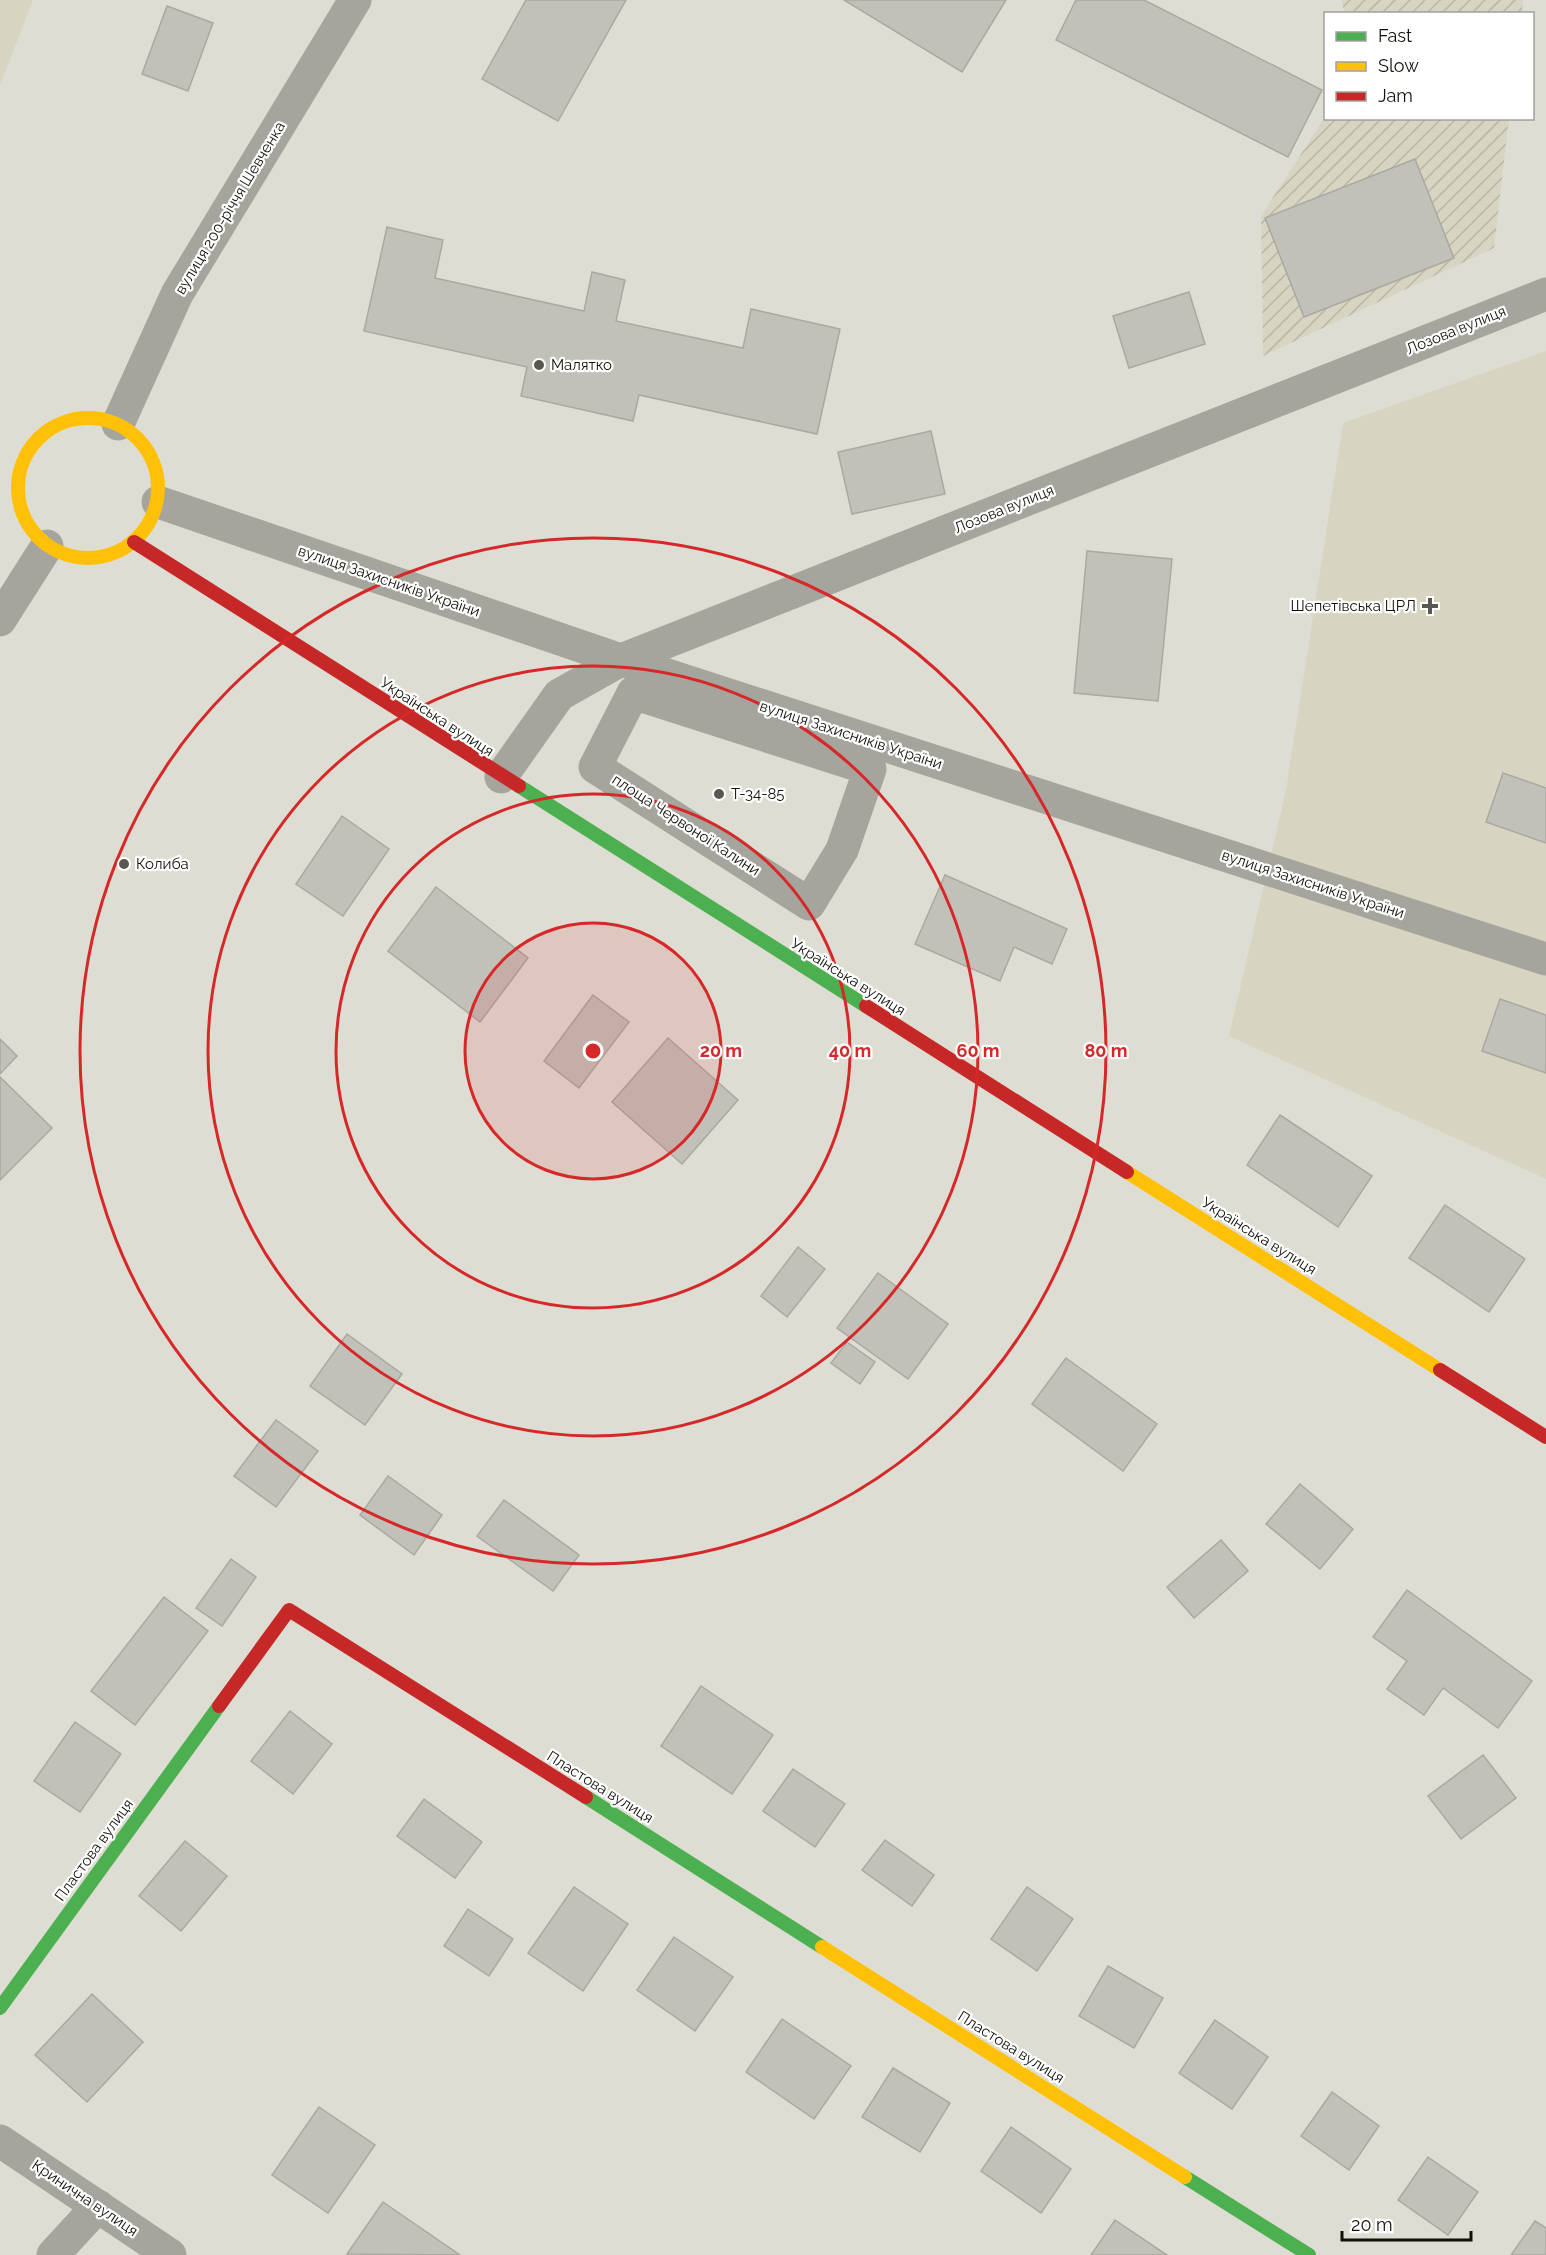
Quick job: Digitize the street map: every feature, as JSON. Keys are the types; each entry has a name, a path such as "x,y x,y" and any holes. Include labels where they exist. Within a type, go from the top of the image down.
{"main road":[{"path":"96,418 118,424 138,437 151,456 158,478 158,502 149,524 134,542 114,554 90,559 68,556 47,546 30,530 20,509 17,485 22,463 34,443 51,428 72,419 96,418"},
{"path":"7,455 22,463"},
{"name":"Українська вулиця","path":"134,542 501,777 1546,1437"},
{"name":"Пластова вулиця","path":"0,2008 289,1610 1309,2255"}],"street":[{"name":"вулиця 200-річчя Шевченка","path":"118,424 177,294 355,0"},
{"name":"Лозова вулиця","path":"501,777 559,695 621,660 1546,294"},
{"name":"вулиця Захисників України","path":"158,502 621,660 1546,960"},
{"path":"0,620 47,546"},
{"name":"площа Червоної Калини","path":"633,693 870,768 842,849 809,904 595,766 633,693"},
{"name":"Кринична вулиця","path":"0,2141 170,2255"},
{"path":"53,2255 98,2206"}],"shaded area":[{"path":"0,0 33,0 0,85"},
{"path":"1342,0 1523,0 1522,12 1344,12"},
{"path":"1324,119 1509,120 1494,248 1263,356 1261,216"},
{"name":"Шепетівська ЦРЛ","path":"1546,351 1546,1179 1229,1036 1286,790 1343,423"}],"building":[{"path":"526,0 626,0 558,121 482,79"},
{"path":"844,0 1006,0 962,72"},
{"path":"1076,0 1144,0 1322,90 1288,157 1056,40"},
{"path":"167,6 213,23 188,91 142,74"},
{"path":"1415,159 1454,258 1304,317 1265,218"},
{"path":"387,227 443,240 435,278 584,311 592,272 625,280 616,321 743,348 751,309 840,329 817,434 639,395 633,421 521,396 527,367 364,331"},
{"path":"1189,292 1205,344 1129,368 1113,316"},
{"path":"931,431 945,494 852,514 838,452"},
{"path":"1087,551 1172,559 1158,701 1074,693"},
{"path":"1503,773 1546,788 1546,843 1486,822"},
{"path":"342,816 389,849 343,916 296,884"},
{"path":"945,875 1067,929 1052,964 1014,947 1000,981 915,944"},
{"path":"436,887 528,958 480,1022 388,951"},
{"path":"593,995 629,1022 579,1088 544,1061"},
{"path":"1500,999 1546,1015 1546,1073 1482,1051"},
{"path":"668,1038 738,1100 682,1164 612,1102"},
{"path":"0,1039 17,1056 0,1074"},
{"path":"0,1077 52,1128 0,1180"},
{"path":"1280,1115 1372,1176 1338,1227 1247,1165"},
{"path":"1445,1205 1525,1259 1489,1312 1409,1258"},
{"path":"798,1247 825,1269 787,1317 761,1296"},
{"path":"878,1273 948,1324 908,1379 837,1328"},
{"path":"347,1334 402,1374 365,1425 310,1386"},
{"path":"847,1342 875,1362 860,1384 831,1363"},
{"path":"1066,1358 1157,1424 1123,1471 1032,1404"},
{"path":"276,1420 318,1451 276,1507 234,1476"},
{"path":"388,1476 442,1515 414,1555 360,1515"},
{"path":"1300,1484 1353,1529 1320,1569 1266,1524"},
{"path":"504,1500 579,1555 553,1591 477,1536"},
{"path":"1221,1540 1248,1571 1194,1618 1167,1587"},
{"path":"231,1559 256,1577 222,1626 196,1608"},
{"path":"1407,1590 1532,1681 1498,1728 1443,1688 1424,1715 1387,1689 1407,1661 1373,1637"},
{"path":"164,1597 208,1631 135,1725 91,1691"},
{"path":"701,1686 773,1735 732,1794 661,1746"},
{"path":"290,1711 332,1744 293,1794 251,1761"},
{"path":"75,1722 121,1754 80,1812 34,1781"},
{"path":"1483,1755 1516,1798 1461,1839 1428,1796"},
{"path":"793,1769 845,1804 815,1847 763,1811"},
{"path":"424,1799 482,1842 455,1878 397,1836"},
{"path":"885,1840 934,1875 912,1906 862,1870"},
{"path":"185,1841 227,1876 181,1931 139,1896"},
{"path":"574,1887 628,1924 583,1991 528,1953"},
{"path":"1027,1887 1073,1919 1037,1971 991,1939"},
{"path":"468,1909 513,1939 489,1976 444,1946"},
{"path":"674,1937 733,1977 695,2031 637,1990"},
{"path":"1108,1966 1163,1998 1134,2048 1079,2016"},
{"path":"92,1994 143,2042 87,2102 35,2055"},
{"path":"782,2019 851,2066 814,2119 746,2072"},
{"path":"1215,2020 1268,2057 1232,2109 1179,2073"},
{"path":"893,2068 950,2103 920,2152 862,2117"},
{"path":"1332,2092 1379,2126 1349,2170 1301,2136"},
{"path":"319,2107 375,2145 328,2213 272,2175"},
{"path":"1011,2127 1071,2169 1041,2213 981,2171"},
{"path":"1428,2157 1478,2192 1448,2235 1398,2200"},
{"path":"383,2202 460,2255 347,2254"},
{"path":"1115,2220 1167,2255 1091,2255"},
{"path":"1535,2221 1546,2228 1546,2255 1511,2255"}],"traffic: fast":[{"path":"519,786 866,1006"},
{"path":"0,2008 219,1706"},
{"path":"586,1797 822,1947"},
{"path":"1185,2177 1309,2255"}],"traffic: slow":[{"path":"88,418 115,423 138,438 153,461 158,488 153,515 138,538 115,553 88,558 61,553 38,538 23,515 18,488 23,461 38,438 61,423 88,418"},
{"path":"1127,1172 1440,1370"},
{"path":"822,1947 1185,2177"}],"traffic: jam":[{"path":"134,542 519,786"},
{"path":"866,1006 1127,1172"},
{"path":"1440,1370 1546,1437"},
{"path":"219,1706 289,1610 586,1797"}],"place":[{"name":"Малятко","path":"539,365"},
{"name":"Шепетівська ЦРЛ","path":"1430,606"},
{"name":"Т-34-85","path":"719,794"},
{"name":"Колиба","path":"124,864"}]}
